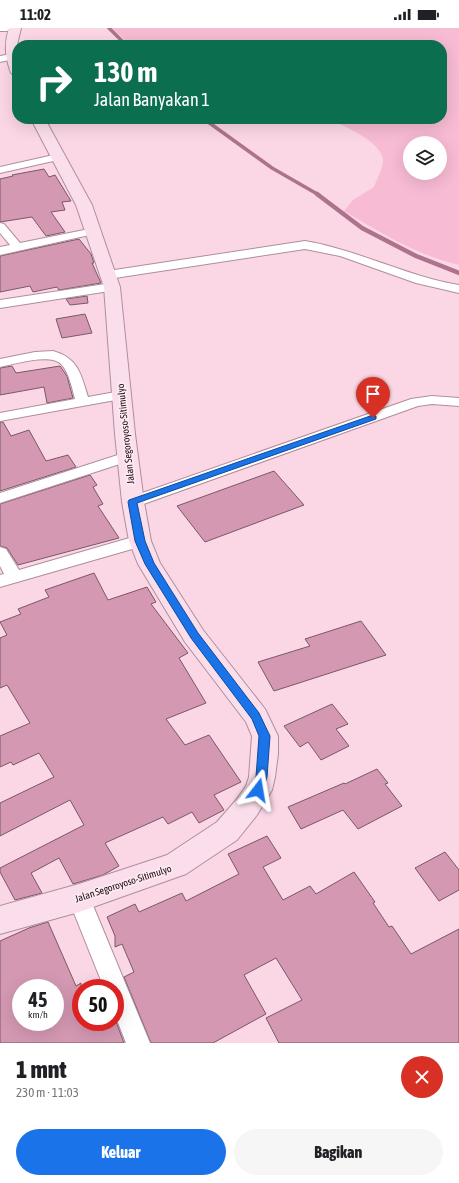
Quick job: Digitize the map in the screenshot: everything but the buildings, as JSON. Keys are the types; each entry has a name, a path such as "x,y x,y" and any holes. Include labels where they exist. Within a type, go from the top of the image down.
{"main road":[{"path":"12,67 6,58 15,28"},
{"name":"Jalan Segoroyoso-Sitimulyo","path":"0,920 79,898 176,865 227,831 258,790 262,777 265,736 256,716 190,629 149,564 140,541 127,457 115,309 110,281 84,205 41,124"}],"street":[{"path":"0,28 7,28"},
{"path":"0,170 58,157"},
{"path":"0,226 17,247"},
{"path":"0,251 94,231"},
{"path":"0,304 110,281 305,245 333,251 431,284 459,289"},
{"path":"0,364 53,355 62,357 70,368 83,402"},
{"path":"0,417 121,395"},
{"path":"133,502 416,402 432,400 459,402"},
{"path":"0,498 127,457"},
{"path":"0,553 7,579 140,541"},
{"path":"79,898 138,1043"}],"shaded area":[{"path":"112,28 459,28 459,265 444,261 414,249 344,211 353,200 374,187 383,163 381,153 361,135 339,124 447,124 447,40 125,40"}],"waterway":[{"path":"109,28 121,40"},
{"path":"211,124 272,168 319,195"},
{"path":"317,194 362,228 416,256 459,273"}],"route":[{"path":"258,790 262,777 265,736 256,716 194,636 149,564 140,541 133,502 373,418"}]}
